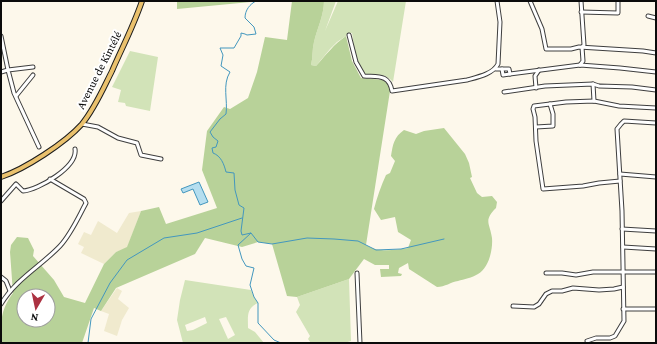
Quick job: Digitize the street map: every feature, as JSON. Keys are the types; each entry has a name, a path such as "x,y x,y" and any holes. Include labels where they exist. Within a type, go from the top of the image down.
{"main road":[{"name":"Avenue de Kintélé","path":"1,177 17,171 65,140 82,124 98,99 128,36 142,1"}],"street":[{"path":"496,68 499,59 500,22 497,1"},
{"path":"530,1 542,29 546,49 584,46 656,53"},
{"path":"580,65 583,61 584,46 581,1"},
{"path":"581,12 618,13 618,1"},
{"path":"648,16 656,18"},
{"path":"1,36 8,70 16,96 39,147"},
{"path":"349,36 356,62 364,76 385,78 389,80 392,91 460,82 477,78 496,68 502,69 503,75 580,65 656,72"},
{"path":"1,72 33,67"},
{"path":"536,88 535,76 539,70"},
{"path":"16,96 33,76"},
{"path":"593,84 594,101"},
{"path":"504,92 593,84 599,86 632,87 656,90"},
{"path":"620,181 543,189 536,147 534,106 566,102 594,101 619,106 656,108"},
{"path":"536,127 553,126 553,114 550,104"},
{"path":"586,340 610,338 615,336 624,321 623,246 617,129 624,121 656,124"},
{"path":"82,124 98,128 118,138 137,143 141,155 162,159"},
{"path":"1,201 16,184 23,191 34,189 64,171 70,165 75,155 75,149"},
{"path":"620,174 656,177"},
{"path":"1,304 3,298 25,276 60,246 72,231 86,204 84,199 50,179"},
{"path":"622,229 656,231"},
{"path":"623,246 656,249"},
{"path":"546,273 562,272 576,275 593,272 656,272"},
{"path":"357,273 360,343"},
{"path":"1,277 6,281 10,291"},
{"path":"513,306 534,306 539,304 546,294 552,291 562,291 573,288 600,290 623,287"},
{"path":"623,309 656,309"}],"shaded area":[{"path":"141,211 127,248 116,252 104,264 81,253 84,247 78,244 84,232 91,235 98,221 117,233 129,213"},
{"path":"117,288 122,291 118,299 129,308 122,320 117,336 104,331 109,314 101,311"}],"green space":[{"path":"177,1 260,1 177,9"},
{"path":"292,1 324,1 322,17 313,45 311,65 316,66 334,46 346,36 352,61 361,78 384,80 389,85 390,91 366,245 371,248 392,250 408,248 411,240 398,232 395,217 381,220 374,209 386,175 390,173 395,161 391,156 393,144 396,138 404,130 416,134 424,131 444,128 465,154 469,163 472,177 470,178 477,193 482,197 492,196 497,202 496,208 488,219 492,238 492,247 488,263 482,271 471,277 437,287 409,269 408,263 399,268 398,273 402,274 401,276 381,277 380,269 389,269 389,265 375,265 364,259 349,279 297,297 287,296 272,244 258,242 242,247 205,238 195,254 116,288 101,311 94,308 82,343 1,343 3,311 13,293 10,252 11,245 17,237 28,238 34,250 33,256 54,280 64,297 85,303 104,264 116,252 127,247 141,211 159,207 166,224 217,208 202,170 207,131 224,107 230,109 248,98 257,72 265,37 287,40"},
{"path":"324,1 336,1 325,31 338,1 406,1 393,82 385,76 367,75 361,70 354,48 352,33 348,33 337,42 316,66 311,65 313,45 322,17"},
{"path":"130,51 158,57 150,111 126,106 125,103 118,102 121,90 112,87"},
{"path":"349,279 351,341 344,343 311,343 308,339 310,336 296,312 300,305 297,297"},
{"path":"185,280 251,290 258,303 251,307 248,313 248,328 255,332 264,343 183,343 177,320","holes":["205,317 207,323 193,330 187,331 185,325","226,317 235,335 228,339 219,319"]}],"water":[{"path":"199,182 208,202 200,205 193,189 183,193 181,189"}],"waterway":[{"path":"256,1 248,8 245,18 254,27 256,34 247,35 241,33 241,36 234,48 220,48 223,55 221,66 230,72 226,82 226,114 210,132 218,141 216,147 212,148 213,153 222,161 226,172 234,173 235,190 239,205 244,208 241,231 242,235 251,233 238,245 242,259 246,266 254,268 250,285 254,297 258,303 258,323 274,340 281,343"},
{"path":"88,343 91,319 110,283 127,260 164,238 197,233 242,218"},
{"path":"251,233 258,242 272,244 307,238 334,239 358,241 376,250 401,249 444,239"}]}
